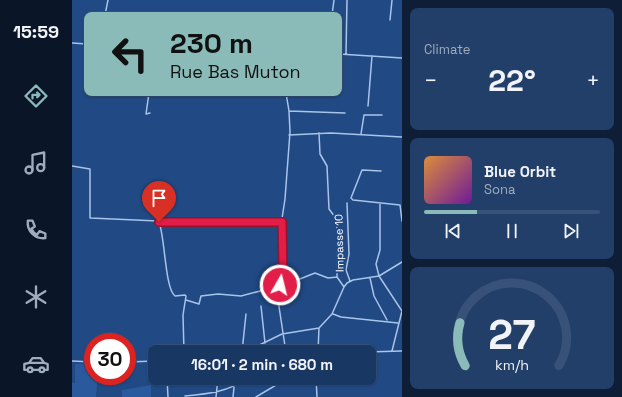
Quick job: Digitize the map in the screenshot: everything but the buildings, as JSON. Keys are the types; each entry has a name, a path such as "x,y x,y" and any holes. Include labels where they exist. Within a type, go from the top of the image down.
{"street":[{"path":"106,12 108,0"},
{"path":"332,12 334,0"},
{"path":"346,54 347,0"},
{"path":"390,20 392,0"},
{"path":"72,43 84,44"},
{"path":"342,54 402,58"},
{"path":"368,106 372,56"},
{"path":"149,96 146,114 150,114"},
{"path":"285,345 278,300 283,269 282,222 288,161 289,111 286,96"},
{"path":"289,111 345,113"},
{"path":"360,134 364,115 382,115"},
{"path":"289,136 319,133 402,137"},
{"path":"319,133 320,154 327,166 329,209 335,217 338,232 337,277 344,287"},
{"path":"72,166 90,169 90,218 159,222 282,222"},
{"path":"381,171 362,170 351,198 353,200 401,205 402,221"},
{"name":"Impasse 10","path":"346,203 349,254 346,270 350,281"},
{"path":"380,203 380,250 376,264 379,276 402,311 392,351"},
{"path":"159,222 170,291 175,296 185,295 186,300 183,315 184,345"},
{"path":"261,345 282,334 319,328 332,314 344,287 350,281 379,276 402,262"},
{"path":"186,300 199,304 201,296 218,294 241,296 315,273 328,278 337,277"},
{"path":"370,278 374,296 387,321"},
{"path":"261,306 265,343"},
{"path":"243,345 246,314"},
{"path":"332,314 341,317 398,323"},
{"path":"318,345 319,328"},
{"path":"376,352 402,352"},
{"path":"72,361 84,362"},
{"path":"136,362 148,361"},
{"path":"167,385 168,397"},
{"path":"216,397 217,385"},
{"path":"185,396 216,392 236,385"},
{"path":"256,397 276,385"},
{"path":"316,385 317,397"},
{"path":"233,387 233,397"}],"shaded area":[{"path":"75,364 84,364 84,385 97,385 96,397 72,397 72,383 75,383"},
{"path":"151,385 151,397 122,397 122,390"}],"route":[{"path":"159,222 282,222 283,269 280,285"}]}
